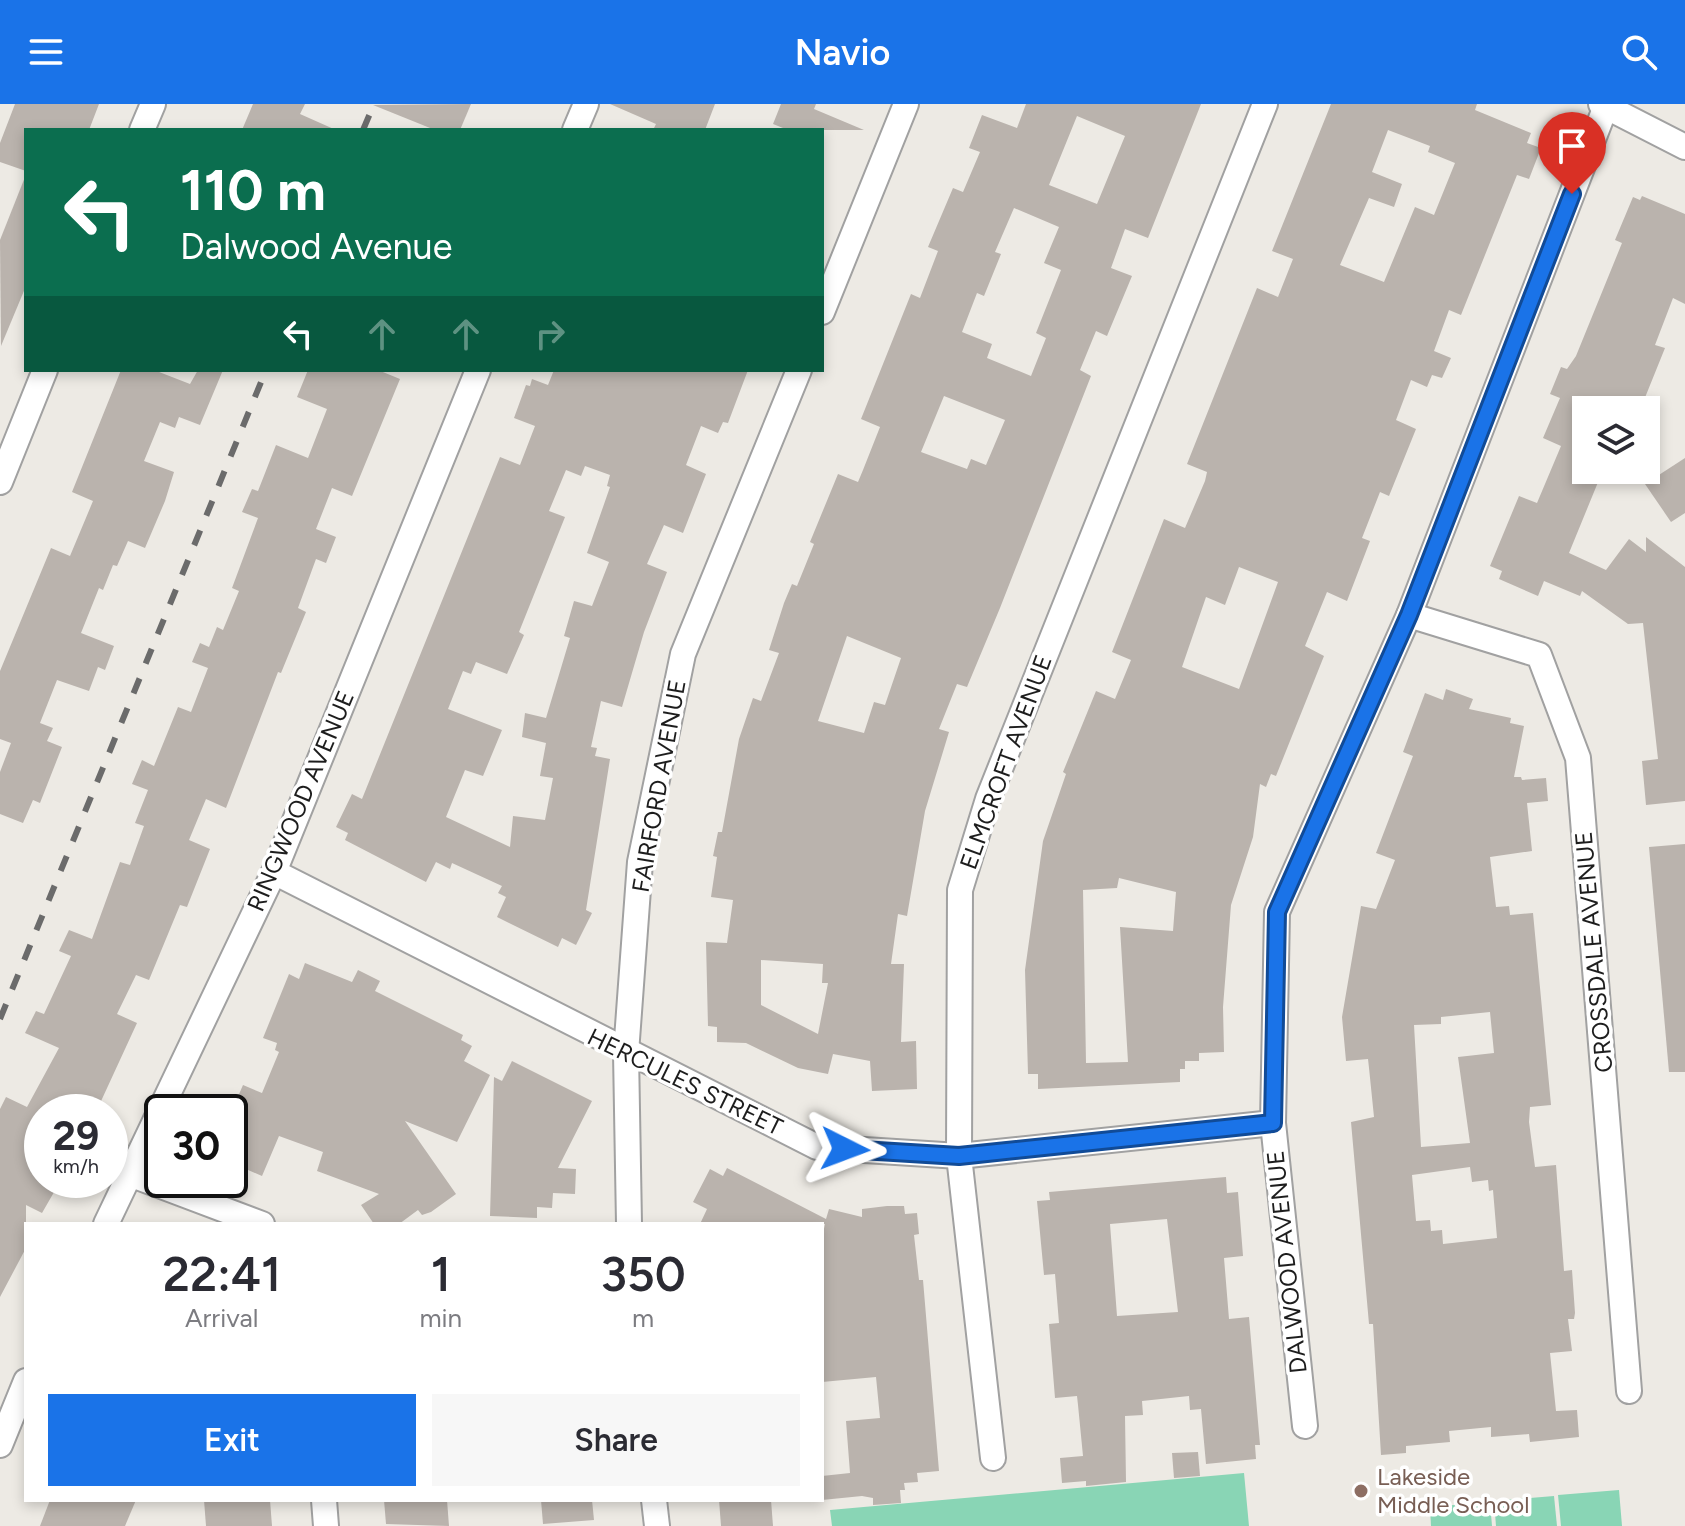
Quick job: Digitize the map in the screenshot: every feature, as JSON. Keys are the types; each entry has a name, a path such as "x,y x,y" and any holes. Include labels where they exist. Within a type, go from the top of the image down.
{"street":[{"path":"143,128 153,104"},
{"path":"576,128 586,104"},
{"path":"824,307 906,104"},
{"name":"ELMCROFT AVENUE","path":"993,1458 959,1156 960,890 988,799 1265,104"},
{"path":"1604,105 1685,147"},
{"name":"DALWOOD AVENUE","path":"1305,1426 1273,1123 1277,912 1409,615 1604,105"},
{"path":"0,482 44,372"},
{"name":"RINGWOOD AVENUE","path":"107,1222 274,872 477,372"},
{"name":"FAIRFORD AVENUE","path":"629,1222 626,1053 640,862 683,654 798,372"},
{"name":"CROSSDALE AVENUE","path":"1409,615 1539,655 1578,758 1629,1391"},
{"name":"HERCULES STREET","path":"274,872 626,1053 817,1147 959,1156 1273,1123"},
{"path":"132,1175 257,1222"},
{"path":"0,1445 24,1386"},
{"path":"324,1502 326,1526"},
{"path":"654,1502 657,1526"}],"green space":[{"path":"1244,1473 1249,1526 832,1526 830,1510"},
{"path":"1619,1490 1622,1526 1561,1526 1558,1495"},
{"path":"1554,1496 1557,1526 1496,1526 1494,1501"},
{"path":"1490,1502 1492,1526 1431,1526 1430,1507"}],"building":[{"path":"15,104 99,104 90,128 24,128 24,170 0,162 0,143"},
{"path":"253,104 305,104 300,114 332,128 243,128"},
{"path":"471,104 461,128 430,128 373,105"},
{"path":"610,104 715,104 706,128 654,128 656,124"},
{"path":"781,104 816,104 814,109 864,130 783,128 773,124"},
{"path":"1026,104 1201,104 1148,238 1125,229 1111,268 1132,276 1107,336 1096,331 1080,370 1091,376 1000,608 967,687 957,684 939,729 949,732 925,811 907,916 898,914 891,964 904,964 901,1042 916,1041 917,1089 872,1091 870,1061 833,1054 828,1074 798,1068 746,1043 717,1042 717,1027 708,1026 706,942 727,943 733,900 711,897 717,857 713,856 718,832 722,832 739,739 753,698 761,701 779,653 769,650 784,603 792,584 797,586 814,544 810,542 838,474 858,482 863,470 880,427 861,419 911,294 920,298 938,251 928,247 953,188 963,192 980,152 969,148 982,115 1017,128","holes":["1077,116 1125,136 1097,204 1049,185","1014,208 1059,227 1044,263 1061,270 1036,333 1046,338 1031,376 987,358 992,344 962,332 977,293 984,296 1001,254 995,252","944,396 1005,420 986,465 971,459 967,469 921,452","847,636 901,658 885,705 874,702 864,733 818,721","761,960 823,964 822,983 828,983 818,1034 761,1005"]},
{"path":"1331,104 1477,104 1475,110 1531,133 1527,143 1541,148 1529,179 1517,175 1461,315 1449,310 1434,351 1451,358 1442,378 1432,375 1427,387 1411,380 1396,420 1416,429 1389,496 1380,492 1362,538 1370,541 1347,601 1327,592 1305,646 1324,656 1276,776 1271,774 1266,787 1260,784 1253,837 1231,905 1223,1007 1224,1052 1199,1053 1199,1061 1185,1061 1185,1069 1180,1069 1180,1082 1038,1089 1038,1074 1028,1074 1025,970 1043,841 1066,774 1063,772 1096,691 1115,699 1131,660 1112,652 1164,519 1185,528 1205,481 1207,472 1187,464 1257,288 1278,297 1293,259 1272,251","holes":["1388,130 1430,146 1428,152 1455,163 1434,215 1415,207 1384,282 1340,265 1369,198 1394,207 1402,184 1372,172","1239,567 1278,582 1239,689 1182,667 1206,597 1225,605","1119,878 1176,892 1173,931 1120,927 1128,1062 1086,1063 1083,890 1117,888"]},
{"path":"24,180 24,291 1,346 0,240"},
{"path":"1642,196 1685,214 1685,304 1673,298 1655,345 1665,348 1646,396 1572,396 1572,484 1597,484 1569,553 1606,570 1629,539 1646,552 1646,537 1685,567 1685,801 1646,805 1642,761 1658,759 1643,623 1628,624 1582,591 1580,596 1544,581 1538,596 1499,579 1502,571 1490,566 1519,496 1537,503 1561,446 1543,438 1560,398 1550,394 1561,367 1567,369 1576,356 1622,243 1615,240 1633,197 1640,200"},
{"path":"120,372 159,372 190,384 197,372 222,372 200,425 179,417 175,428 160,422 144,461 174,472 165,501 145,548 128,541 117,566 113,565 103,590 99,588 81,633 114,646 105,670 98,667 89,691 57,680 40,723 53,728 47,741 62,747 40,803 33,800 23,823 0,814 0,772 11,743 0,739 0,671 51,548 70,556 93,501 72,492"},
{"path":"307,372 383,372 400,379 352,496 332,488 316,529 336,537 326,563 316,559 298,608 306,612 281,673 278,672 226,808 206,799 189,840 210,849 187,907 180,905 149,980 136,975 117,1014 137,1023 104,1094 34,1094 59,1048 25,1033 36,1011 44,1014 71,956 59,951 69,930 92,939 120,862 130,865 144,826 135,823 148,790 132,784 142,760 154,766 178,707 191,712 208,668 192,662 200,643 209,647 217,627 223,630 239,591 232,588 258,518 242,512 252,489 258,491 276,445 308,458 327,409 297,397"},
{"path":"553,372 747,372 728,423 723,422 718,433 701,426 686,465 706,474 683,533 664,525 647,564 667,572 644,632 622,707 601,701 591,747 597,748 595,756 610,759 586,910 592,913 576,945 562,938 558,947 497,917 506,897 498,893 502,886 452,863 450,869 436,862 426,882 345,840 348,833 336,827 352,794 362,799 500,457 520,465 535,426 514,418 526,385 530,386 532,379 548,385","holes":["585,466 610,475 607,486 610,487 587,553 609,562 592,606 574,601 564,636 570,638 546,718 525,713 522,737 546,743 540,776 553,778 545,820 513,816 510,847 446,817 465,770 483,776 502,730 448,709 463,671 471,674 476,662 507,674 524,635 519,632 565,517 549,511 566,470 581,476"]},
{"path":"1685,458 1685,513 1671,522 1645,484 1660,484 1660,474"},
{"path":"1446,689 1473,699 1469,709 1511,718 1510,723 1524,726 1514,777 1521,777 1522,780 1546,778 1548,801 1527,803 1532,851 1490,857 1496,907 1509,906 1510,915 1533,913 1551,1105 1530,1107 1529,1122 1535,1167 1556,1165 1564,1271 1572,1270 1575,1313 1574,1319 1568,1319 1572,1351 1550,1353 1556,1411 1577,1410 1579,1437 1530,1442 1529,1434 1491,1437 1491,1427 1449,1431 1450,1442 1406,1446 1406,1453 1381,1455 1373,1324 1369,1324 1351,1122 1374,1117 1368,1059 1346,1061 1342,1017 1361,906 1376,909 1395,860 1376,853 1413,756 1403,752 1425,693 1443,700","holes":["1490,1012 1494,1053 1458,1057 1470,1143 1421,1147 1414,1025 1441,1024 1441,1017","1470,1167 1472,1182 1488,1180 1489,1191 1493,1190 1497,1238 1443,1244 1442,1230 1431,1231 1430,1220 1416,1221 1412,1175"]},
{"path":"1685,844 1685,1072 1669,1072 1649,847"},
{"path":"305,963 352,982 358,970 380,981 375,991 463,1035 461,1040 472,1046 464,1061 490,1075 457,1142 405,1121 456,1194 431,1212 422,1215 418,1210 402,1222 373,1222 361,1205 379,1194 317,1171 323,1152 279,1136 262,1176 248,1170 248,1094 239,1094 243,1085 262,1093 279,1052 275,1050 277,1043 263,1038 289,974 299,979"},
{"path":"512,1061 592,1101 558,1168 576,1169 575,1194 553,1193 552,1208 537,1207 537,1218 490,1216 494,1077 502,1081"},
{"path":"6,1097 24,1106 24,1198 51,1198 42,1213 26,1205 24,1252 0,1297 0,1109"},
{"path":"727,1168 826,1219 829,1209 862,1217 862,1209 887,1206 904,1206 905,1214 917,1213 919,1234 914,1235 919,1280 923,1280 939,1471 917,1473 918,1482 904,1483 905,1490 900,1490 901,1503 873,1505 873,1498 862,1496 824,1500 824,1476 850,1473 846,1421 880,1418 876,1377 824,1382 824,1222 701,1222 707,1209 693,1202 710,1169 723,1176"},
{"path":"1226,1177 1227,1193 1238,1192 1243,1256 1224,1258 1229,1319 1249,1317 1260,1445 1255,1445 1256,1459 1206,1464 1201,1409 1190,1410 1189,1396 1142,1401 1143,1415 1125,1416 1126,1482 1086,1486 1086,1481 1062,1483 1060,1458 1083,1456 1077,1396 1055,1398 1049,1324 1059,1323 1055,1274 1044,1275 1037,1201 1050,1200 1049,1192","holes":["1167,1219 1178,1312 1117,1316 1110,1224"]},
{"path":"1198,1452 1200,1476 1174,1478 1172,1453"},
{"path":"49,1502 135,1502 125,1526 40,1526"},
{"path":"204,1502 270,1502 272,1526 206,1526"},
{"path":"384,1502 447,1502 449,1526 386,1524"},
{"path":"541,1502 592,1502 594,1520 543,1524"},
{"path":"719,1502 771,1502 773,1526 721,1526"}],"railway":[{"path":"364,128 374,104"},
{"path":"0,1019 265,372"}],"place":[{"name":"Lakeside Middle School","path":"1361,1491"}],"route":[{"path":"845,1149 959,1156 1273,1123 1277,912 1409,615 1572,194"}]}
